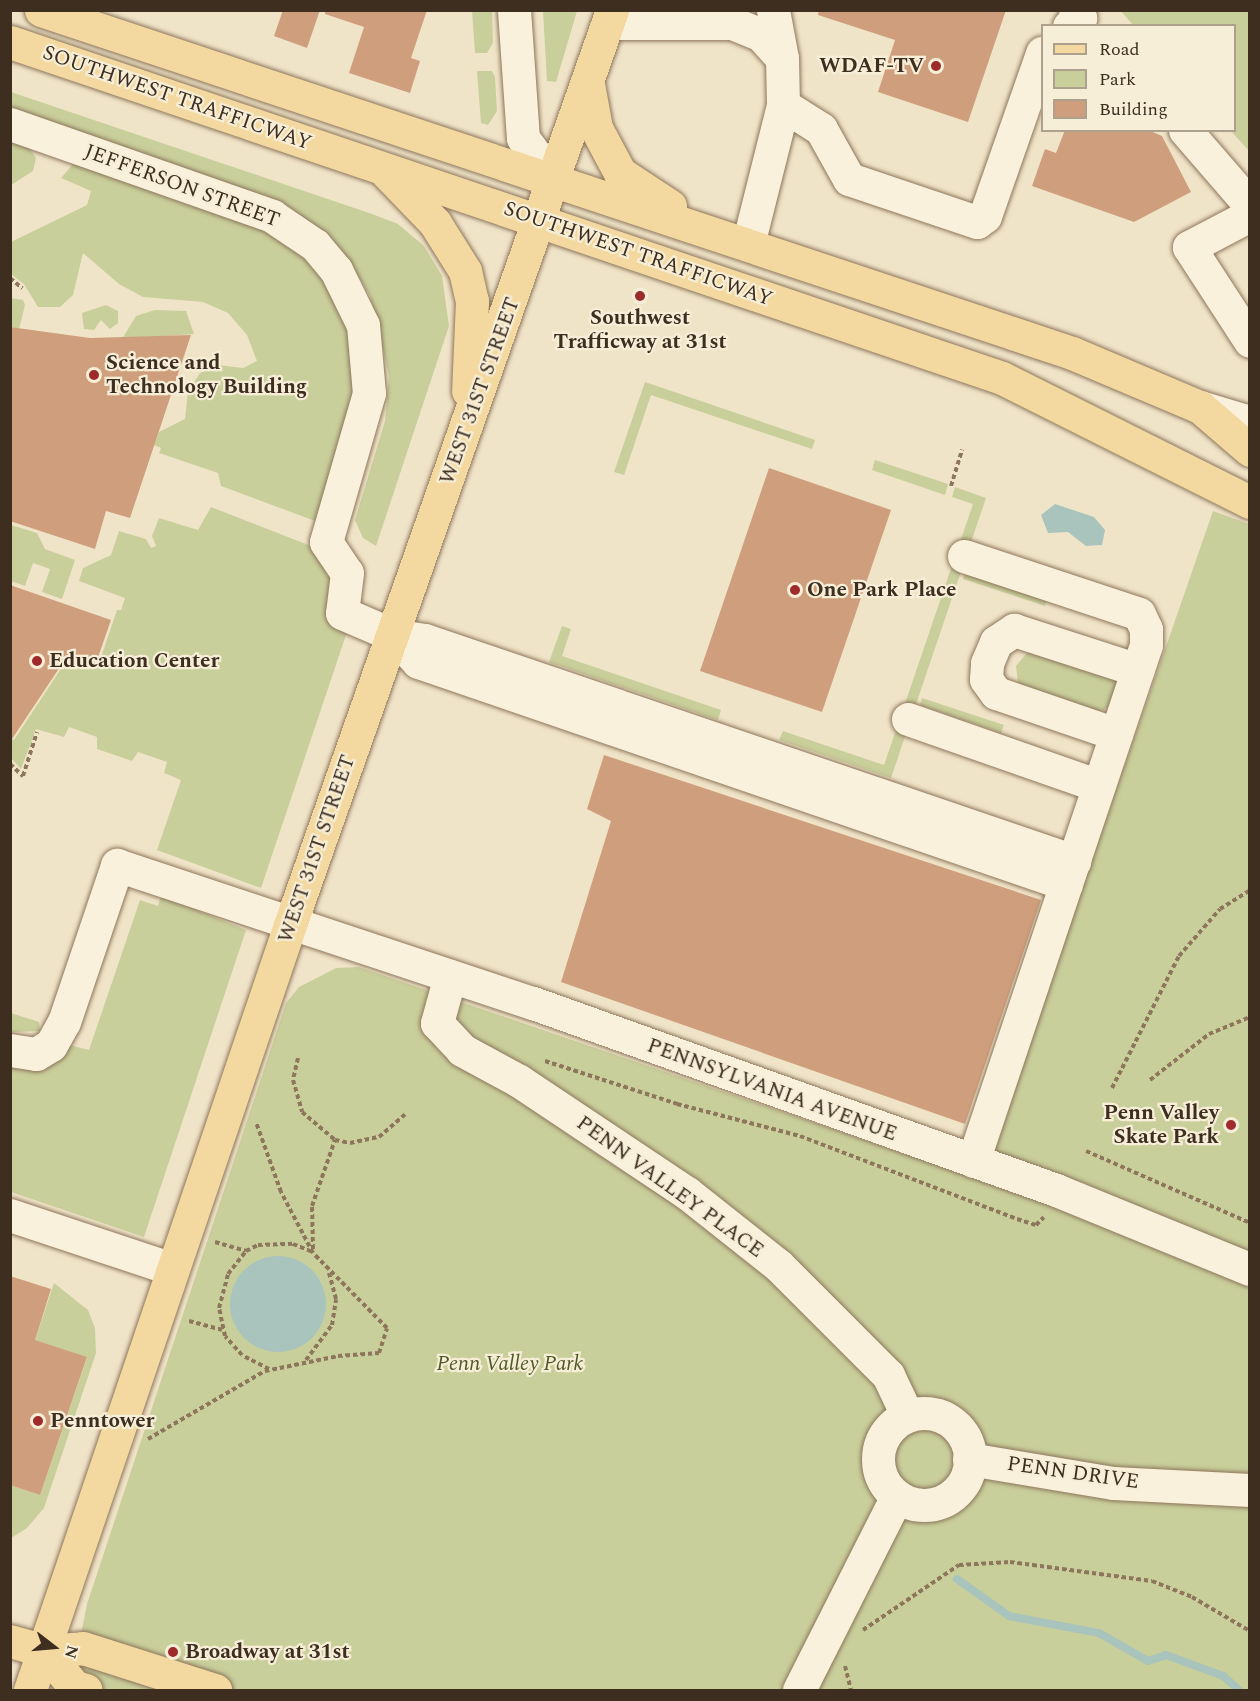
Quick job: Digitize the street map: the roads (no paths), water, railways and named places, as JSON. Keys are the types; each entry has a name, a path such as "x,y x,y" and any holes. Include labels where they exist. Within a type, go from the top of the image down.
{"main road":[{"name":"SOUTHWEST TRAFFICWAY","path":"41,10 1072,353 1200,407 1250,450"},
{"name":"WEST 31ST STREET","path":"30,1690 290,925 610,17"},
{"name":"SOUTHWEST TRAFFICWAY","path":"10,42 1002,378 1250,502"},
{"path":"588,83 596,128 621,173 709,231"},
{"path":"383,168 435,223 465,271 472,301 465,432"},
{"path":"554,180 577,233"},
{"path":"10,1641 44,1650 83,1648 215,1690"},
{"path":"44,1650 75,1687 86,1690"}],"street":[{"path":"514,10 523,138 554,180"},
{"path":"748,244 783,105 782,58 773,10"},
{"path":"610,17 740,17 782,58"},
{"path":"783,105 821,129 849,179 977,222 985,216 1041,56"},
{"name":"JEFFERSON STREET","path":"10,124 272,216 296,229 336,270 363,325 369,393 326,542 347,573 342,613 393,634"},
{"path":"1187,132 1250,205"},
{"path":"1250,215 1190,247 1250,341"},
{"path":"1200,407 1250,422"},
{"path":"964,556 1138,614 1146,629 1146,645 1138,670 973,1161"},
{"path":"1116,734 996,693 986,680 987,663 996,642 1014,630 1138,670"},
{"path":"393,634 425,640 1070,872"},
{"path":"908,719 1099,786"},
{"name":"PENNSYLVANIA AVENUE","path":"10,1050 36,1054 51,1045 64,1022 117,865 290,925 450,976 973,1161 1250,1269"},
{"name":"PENN VALLEY PLACE","path":"450,976 437,1023 462,1050 519,1081 687,1193 778,1264 888,1375 907,1415"},
{"path":"10,1215 172,1269"},
{"path":"930,1413 957,1426 968,1442 969,1459 967,1479 954,1496 940,1504 908,1504 897,1496 879,1473 877,1455 882,1437 907,1415 930,1413"},
{"name":"PENN DRIVE","path":"969,1459 1113,1483 1250,1490"},
{"path":"799,1690 897,1496"}],"water":[{"path":"1055,504 1094,517 1105,530 1102,545 1086,546 1068,532 1048,533 1041,515"},
{"path":"269,1256 287,1256 305,1264 318,1277 326,1295 323,1323 305,1344 287,1352 269,1352 251,1344 238,1331 230,1313 230,1295 238,1277 251,1264"}],"waterway":[{"path":"957,1579 1009,1616 1099,1633 1148,1661 1166,1655 1223,1676 1239,1690"}],"place":[{"name":"WDAF-TV","path":"936,66"},
{"name":"Southwest Trafficway at 31st","path":"640,296"},
{"name":"Science and Technology Building","path":"94,375"},
{"name":"One Park Place","path":"795,590"},
{"name":"Education Center","path":"37,661"},
{"name":"Penn Valley Skate Park","path":"1231,1125"},
{"name":"Penntower","path":"38,1421"},
{"name":"Broadway at 31st","path":"173,1652"}],"park label":[{"name":"Penn Valley Park","path":"510,1364"}]}
